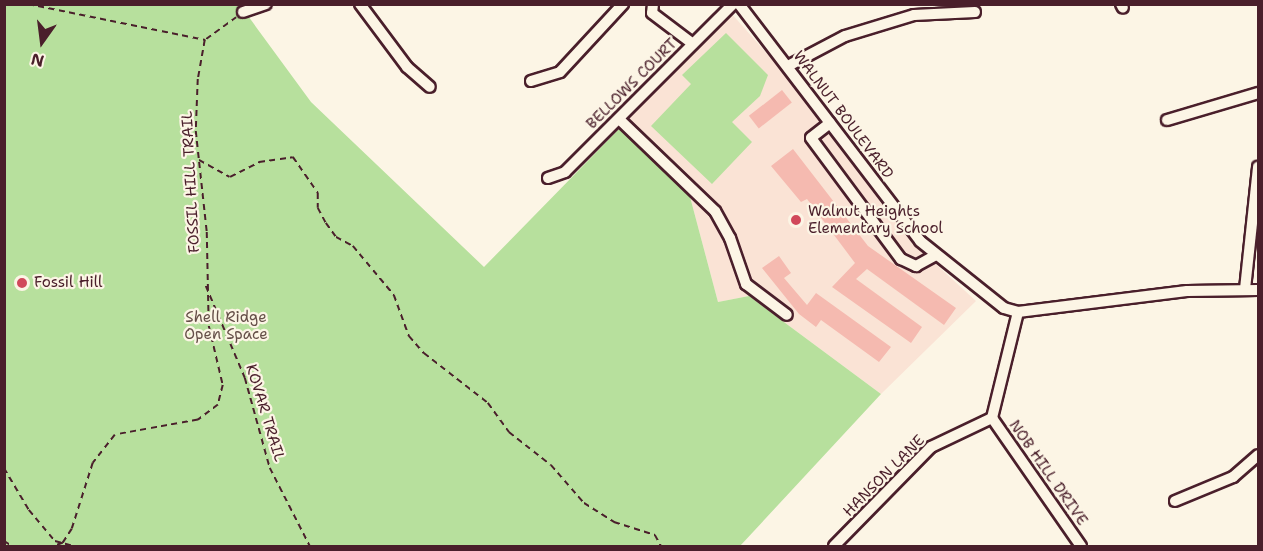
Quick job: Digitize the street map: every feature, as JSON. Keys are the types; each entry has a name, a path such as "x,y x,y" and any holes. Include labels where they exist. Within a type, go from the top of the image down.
{"street":[{"path":"243,12 266,4"},
{"path":"360,4 407,67 430,87"},
{"path":"531,81 560,72 623,4"},
{"path":"653,4 651,13 693,44"},
{"name":"BELLOWS COURT","path":"548,178 565,172 733,4"},
{"name":"WALNUT BOULEVARD","path":"739,4 934,256 991,301 1018,312 1187,291 1258,290"},
{"path":"788,66 845,36 914,15 975,12"},
{"path":"1167,120 1258,93"},
{"path":"619,119 715,211 730,238 746,284 787,315"},
{"path":"830,123 811,138 901,259 916,266 934,256"},
{"path":"1245,289 1258,167"},
{"name":"NOB HILL DRIVE","path":"1018,312 992,418 1081,546"},
{"name":"HANSON LANE","path":"834,546 931,447 992,418"},
{"path":"1175,501 1233,477 1258,455"}],"path":[{"path":"28,4 205,40 243,12"},
{"name":"FOSSIL HILL TRAIL","path":"63,543 93,463 115,435 172,428 198,420 218,405 223,385 206,284 207,232 198,160 198,79 205,40"},
{"path":"198,160 230,177 259,162 293,157 318,194 318,208 326,223 336,237 353,246 394,295 409,336 424,353 488,403 509,432 552,465 584,503 614,522 655,535 661,546"},
{"name":"KOVAR TRAIL","path":"206,284 246,378 270,468 310,546"},
{"path":"4,429 4,441"},
{"path":"4,468 29,510 55,541 74,546"},
{"path":"4,541 12,546"},
{"path":"55,546 63,543"}],"shaded area":[{"name":"Walnut Heights Elementary School","path":"731,13 784,73 916,246 976,301 881,394 749,296 718,302 689,193 620,128"}],"green space":[{"name":"Shell Ridge Open Space","path":"4,5 240,5 311,102 484,267 620,128 689,193 718,302 749,296 881,394 740,546 5,546"},
{"path":"726,33 768,75 760,96 732,122 752,142 712,184 651,126 691,84 682,75"}],"building":[{"path":"782,90 792,103 759,128 749,116"},
{"path":"793,149 868,246 956,308 944,325 867,269 856,279 922,327 911,343 832,287 855,263 807,199 801,202 771,166"},
{"path":"779,256 791,273 784,278 807,305 816,293 891,347 879,362 821,320 816,327 799,314 762,268"}],"place":[{"name":"Walnut Heights Elementary School","path":"796,220"},
{"name":"Fossil Hill","path":"22,283"}]}
